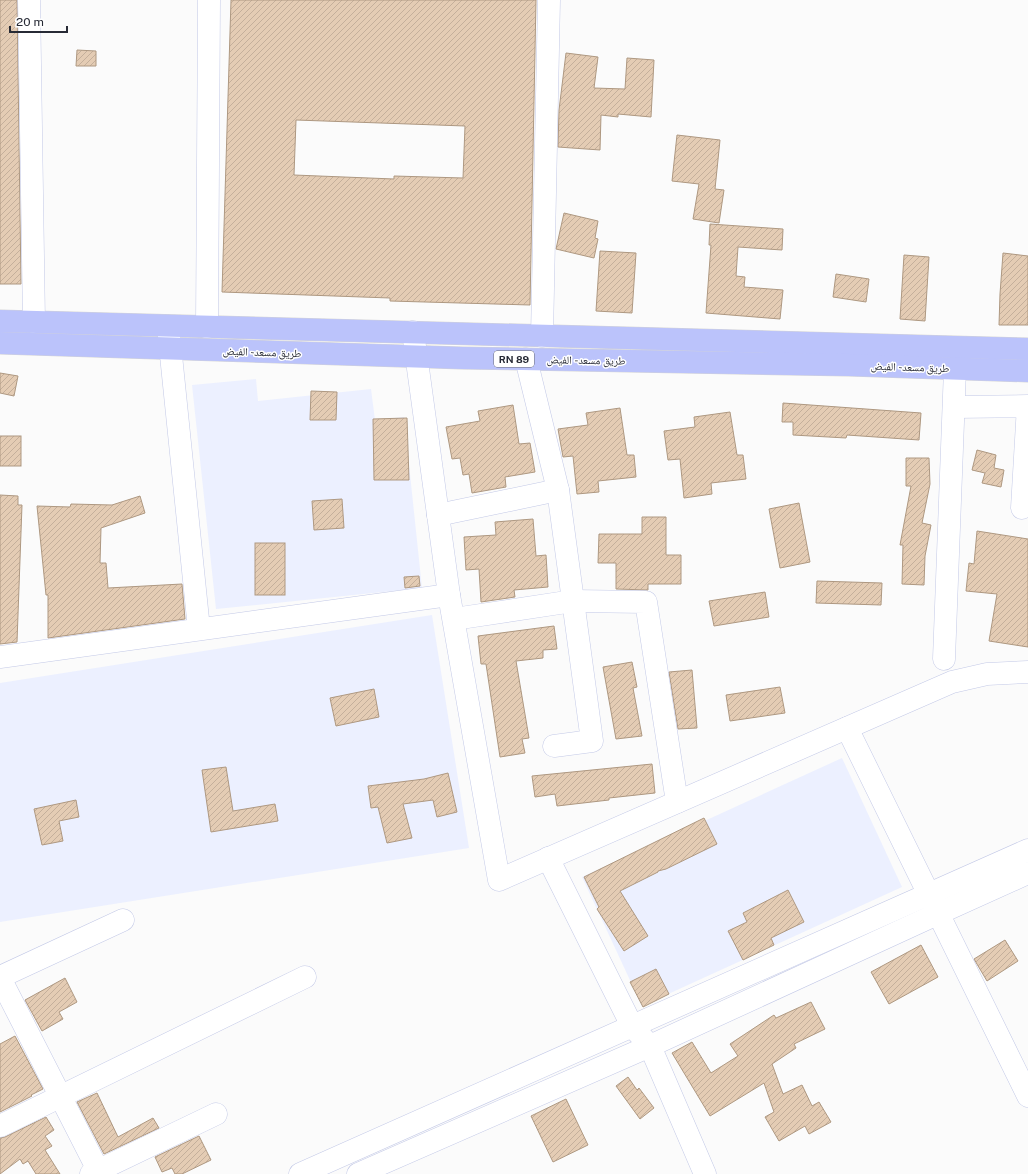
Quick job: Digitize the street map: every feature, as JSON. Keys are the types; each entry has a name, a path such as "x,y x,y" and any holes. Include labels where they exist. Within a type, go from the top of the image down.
{"main road":[{"name":"طريق مسعد - الفيض","path":"0,321 1028,349"},
{"name":"طريق مسعد - الفيض","path":"0,343 417,357 849,364 1028,372"}],"street":[{"path":"30,0 34,322"},
{"path":"207,327 209,0"},
{"path":"542,336 549,0"},
{"path":"168,326 199,629"},
{"path":"413,332 450,595 499,880 952,682 987,674 1028,672"},
{"path":"526,359 558,490 592,741 554,746"},
{"path":"944,659 955,369"},
{"path":"954,407 1028,406 1022,508"},
{"path":"438,515 558,490"},
{"path":"0,657 450,595"},
{"path":"454,619 573,601 646,602 677,802"},
{"path":"847,728 1028,1096"},
{"path":"358,1174 650,1046 933,904 1028,850"},
{"path":"548,858 632,1026 650,1046 705,1174"},
{"path":"300,1174 632,1026 933,904 1028,873"},
{"path":"123,920 0,978 61,1096 96,1173 216,1114"},
{"path":"0,1126 305,977"}],"shaded area":[{"path":"256,379 258,401 371,389 375,420 404,417 422,588 216,609 192,385"},
{"path":"432,615 469,848 0,922 0,683"},
{"path":"842,758 902,887 642,1006 582,877"}],"building":[{"path":"0,0 17,0 21,284 0,284"},
{"path":"231,0 536,0 530,305 390,301 390,298 222,292","holes":["296,120 465,126 463,178 394,176 394,179 294,175"]},
{"path":"77,50 96,51 96,66 76,66"},
{"path":"566,53 598,57 594,88 625,89 627,58 654,60 651,117 618,114 618,117 601,115 600,150 558,147 559,110"},
{"path":"677,135 720,140 715,189 724,190 719,223 693,219 699,184 672,181"},
{"path":"564,213 598,221 595,238 598,239 594,258 556,249"},
{"path":"710,224 783,229 782,250 738,247 736,276 745,277 744,287 783,290 780,319 706,313 711,245 709,245"},
{"path":"600,251 636,253 632,313 596,311"},
{"path":"1003,253 1028,256 1028,325 999,325"},
{"path":"904,255 929,257 925,321 900,319"},
{"path":"836,274 869,279 866,302 833,297"},
{"path":"0,373 18,376 14,396 0,393"},
{"path":"311,391 337,392 336,420 310,420"},
{"path":"783,403 921,413 919,440 847,435 846,438 793,435 793,422 782,422"},
{"path":"513,405 519,444 530,443 535,472 505,477 506,487 472,493 469,474 463,475 460,458 452,459 446,427 480,421 478,411"},
{"path":"620,408 627,455 634,455 636,477 598,481 599,492 577,494 573,456 563,457 558,429 588,425 586,413"},
{"path":"730,412 737,455 743,455 746,479 711,483 712,494 684,498 680,459 668,460 664,431 695,427 694,417"},
{"path":"407,418 409,480 374,480 373,419"},
{"path":"0,436 21,436 21,466 0,466"},
{"path":"977,450 996,455 994,468 1004,470 1001,487 982,483 985,473 972,470"},
{"path":"906,458 929,458 930,484 922,523 931,525 925,556 924,585 902,584 903,545 900,545 911,486 906,486"},
{"path":"0,495 18,496 18,505 22,505 17,642 0,644"},
{"path":"140,496 145,513 101,528 100,563 106,563 108,588 182,584 185,619 48,638 48,595 46,595 37,506 70,507 71,504 112,505"},
{"path":"342,499 344,528 314,530 312,501"},
{"path":"799,503 810,562 780,568 769,509"},
{"path":"642,517 666,517 666,555 681,555 681,584 648,584 648,590 616,589 616,563 598,563 599,534 642,534"},
{"path":"533,519 536,556 546,555 548,587 514,590 515,597 481,602 479,569 466,570 464,537 496,535 495,522"},
{"path":"977,531 1028,539 1028,647 989,641 997,594 966,591 969,563 974,564"},
{"path":"255,543 285,543 285,595 255,595"},
{"path":"419,576 420,586 405,588 404,577"},
{"path":"817,581 882,583 881,605 816,603"},
{"path":"765,592 769,617 714,626 709,601"},
{"path":"554,626 557,649 543,650 543,658 516,661 529,738 522,739 525,753 500,757 486,664 481,664 478,636"},
{"path":"632,662 637,687 633,688 642,736 616,739 603,667"},
{"path":"692,670 697,728 678,729 669,672"},
{"path":"780,687 785,713 730,721 726,695"},
{"path":"374,689 379,717 336,726 330,698"},
{"path":"652,764 655,793 557,806 555,794 535,797 532,776"},
{"path":"226,767 233,811 275,804 278,821 211,832 202,770"},
{"path":"448,773 457,812 437,817 433,800 403,804 412,838 387,843 378,807 371,808 368,786 424,779"},
{"path":"76,800 79,817 59,821 63,841 42,845 34,809"},
{"path":"704,818 717,844 666,869 658,871 620,891 648,936 624,951 597,909 599,907 584,877"},
{"path":"788,890 804,922 771,938 774,945 743,960 728,931 747,922 743,913"},
{"path":"1005,940 1018,961 987,981 974,959"},
{"path":"921,945 938,977 889,1004 871,972"},
{"path":"656,969 669,994 643,1007 630,982"},
{"path":"65,978 77,1002 59,1012 63,1019 42,1031 25,1000"},
{"path":"811,1002 825,1029 794,1044 796,1048 772,1064 783,1094 802,1085 812,1106 819,1102 831,1122 809,1134 805,1126 779,1141 765,1117 774,1112 764,1083 710,1116 672,1053 692,1042 711,1073 738,1056 730,1044 774,1015 776,1018"},
{"path":"15,1036 43,1089 0,1112 0,1044"},
{"path":"628,1077 637,1090 639,1088 654,1108 640,1119 616,1086"},
{"path":"97,1093 118,1137 153,1118 159,1128 104,1154 77,1102"},
{"path":"566,1099 588,1145 553,1162 531,1116"},
{"path":"46,1117 54,1130 45,1136 52,1146 45,1150 60,1174 36,1174 28,1161 23,1164 20,1159 0,1174 0,1138"},
{"path":"199,1136 211,1160 182,1174 175,1174 172,1168 162,1172 155,1157"}]}
